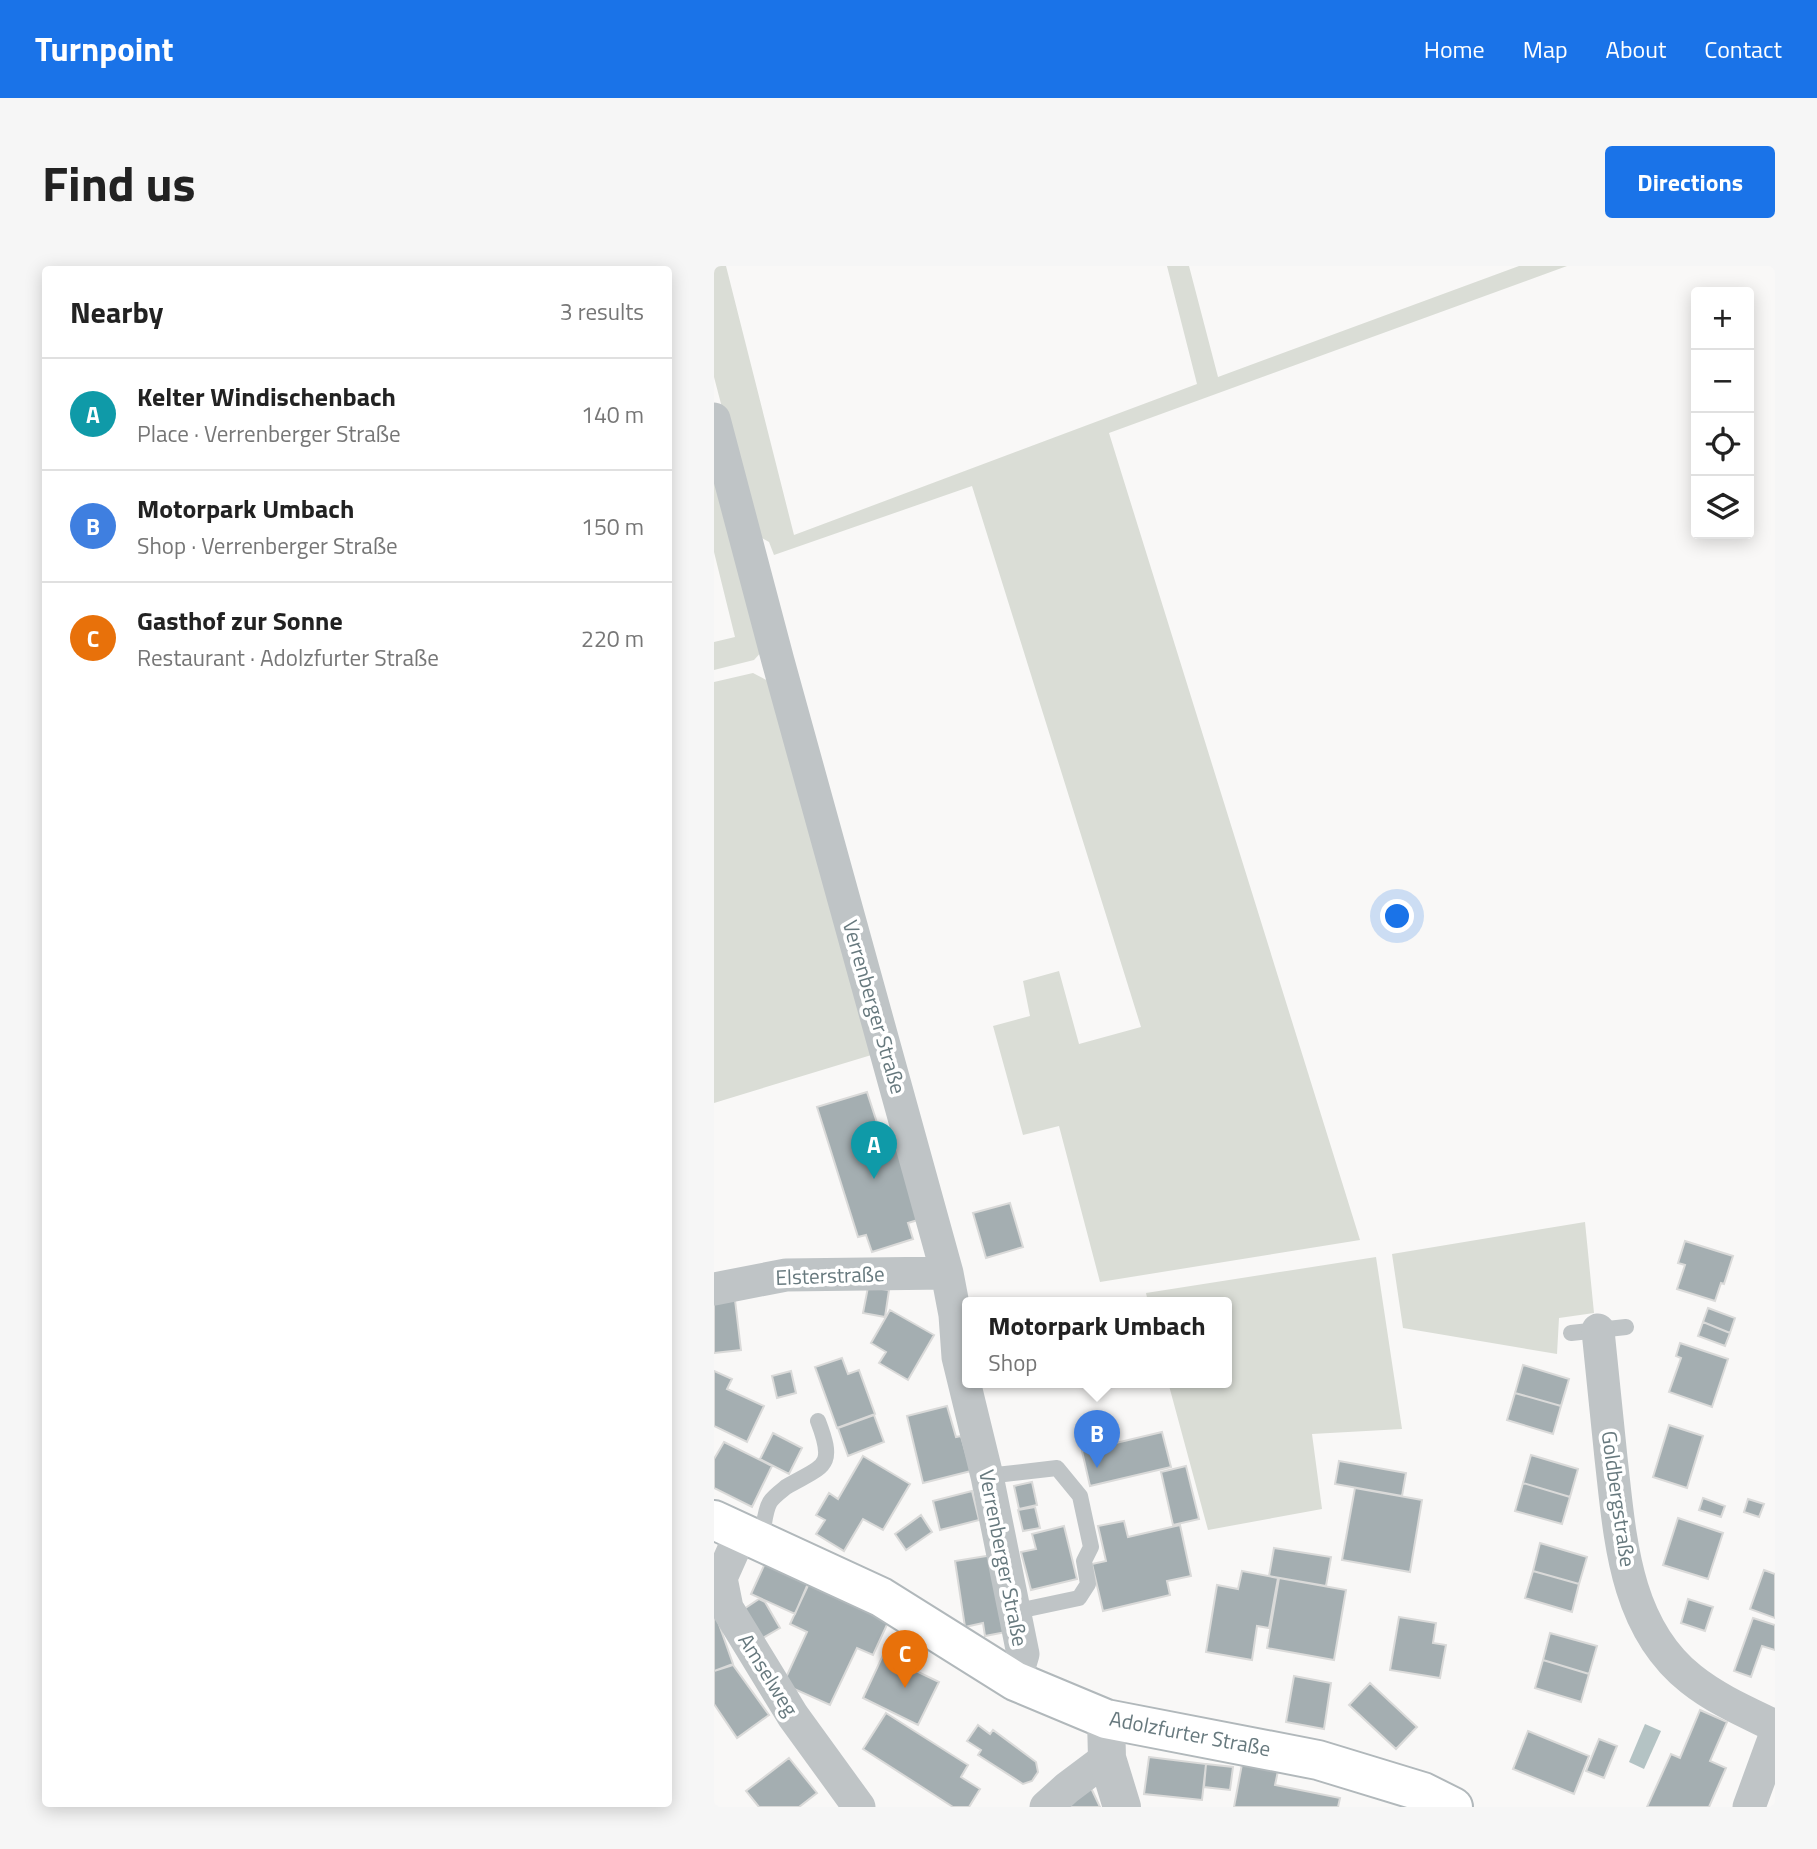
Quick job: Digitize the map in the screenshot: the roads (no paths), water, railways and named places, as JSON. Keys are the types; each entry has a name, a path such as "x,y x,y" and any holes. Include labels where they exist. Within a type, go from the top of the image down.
{"main road":[{"name":"Adolzfurter Straße","path":"739,1530 881,1597 1015,1681 1106,1718 1318,1760 1423,1792 1453,1807"}],"street":[{"name":"Verrenberger Straße","path":"714,419 778,662 947,1273 962,1373"},
{"name":"Elsterstraße","path":"714,1289 786,1275 947,1273"},
{"name":"Goldbergstraße","path":"1598,1330 1621,1549 1635,1599 1657,1643 1689,1678 1724,1702 1775,1726"},
{"name":"Verrenberger Straße","path":"966,1388 987,1476 1023,1654 1015,1681"},
{"name":"Amselweg","path":"739,1530 721,1578 727,1608 793,1717 859,1807"},
{"path":"1106,1718 1107,1758 1122,1807"},
{"path":"1749,1807 1775,1736"},
{"path":"1046,1807 1107,1758"}],"lane":[{"path":"739,1530 783,1490 820,1468 827,1458 827,1443 818,1421"},
{"path":"987,1476 1057,1468 1080,1496 1091,1547 1084,1561 1088,1584 1079,1598 1013,1612"}],"place":[{"name":"Kelter Windischenbach","path":"874,1179"},
{"name":"Motorpark Umbach","path":"1097,1468"},
{"name":"Gasthof zur Sonne","path":"905,1688"}]}
